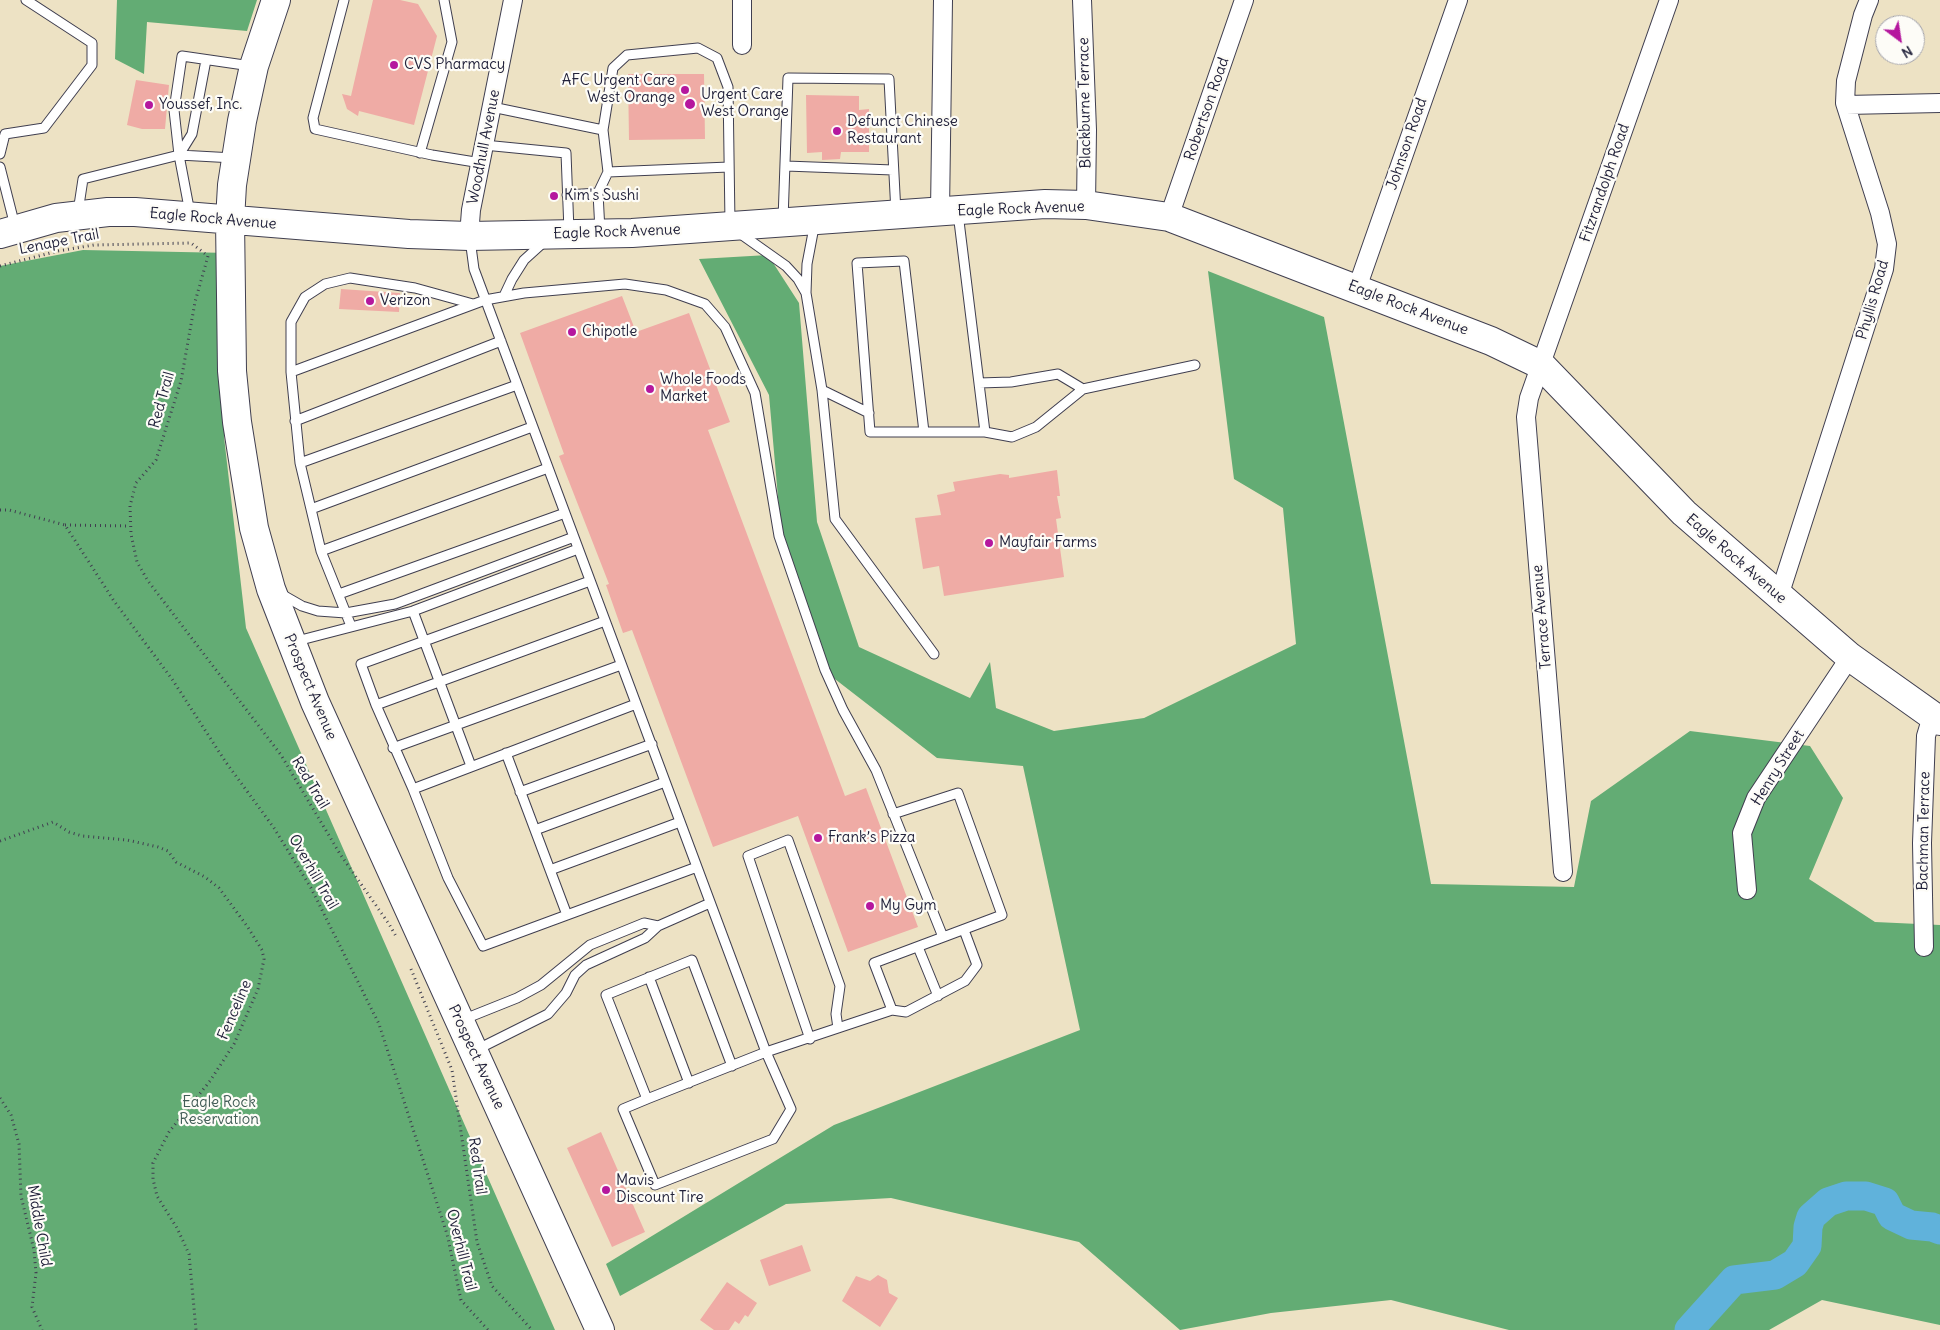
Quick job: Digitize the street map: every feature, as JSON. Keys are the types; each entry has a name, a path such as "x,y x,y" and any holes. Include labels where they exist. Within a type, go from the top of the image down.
{"main road":[{"name":"Prospect Avenue","path":"276,0 254,66 236,158 230,220 232,371 237,422 254,528 271,589 315,702 600,1330"},
{"name":"Eagle Rock Avenue","path":"8,231 77,215 135,212 409,234 469,236 600,234 730,227 1046,204 1086,205 1169,218 1491,340 1541,365 1684,513 1850,657 1936,718"}],"street":[{"name":"Woodhull Avenue","path":"469,236 471,210 513,0"},
{"path":"742,0 742,45"},
{"path":"943,0 949,211"},
{"name":"Blackburne Terrace","path":"1082,0 1087,130 1086,205"},
{"name":"Robertson Road","path":"1169,218 1244,0"},
{"name":"Johnson Road","path":"1357,288 1458,0"},
{"name":"Fitzrandolph Road","path":"1541,365 1669,0"},
{"name":"Phyllis Road","path":"1779,596 1884,270 1888,244 1846,105 1846,81 1863,15 1869,0"},
{"path":"1846,105 1940,103"},
{"name":"Terrace Avenue","path":"1541,365 1529,398 1526,417 1563,872"},
{"name":"Henry Street","path":"1747,890 1742,833 1756,798 1850,657"},
{"name":"Bachman Terrace","path":"1924,947 1922,843 1926,736 1936,718"}],"lane":[{"path":"0,154 4,134 44,128 92,65 92,43 26,0"},
{"path":"344,0 313,118 314,129 420,153 480,163"},
{"path":"420,153 452,42 444,0"},
{"path":"600,234 598,193 608,172 603,130 613,68 627,55 698,48 717,58 728,87 730,227 786,266 798,279 806,293"},
{"path":"191,217 179,155 174,110 182,56 254,66"},
{"path":"179,155 192,134 206,60"},
{"path":"783,222 788,78 889,79 896,215"},
{"path":"492,107 603,130"},
{"path":"484,145 566,153 567,195 561,234 524,260 504,296"},
{"path":"77,215 83,179 179,155 236,158"},
{"path":"786,166 893,170"},
{"path":"0,167 8,231"},
{"path":"608,172 729,167"},
{"path":"567,195 598,193"},
{"path":"949,211 979,383 985,432"},
{"path":"815,220 808,264 806,293 822,390 835,519 934,654"},
{"path":"469,236 474,269 485,300 766,1052 791,1110 772,1139 655,1185 623,1109 766,1052 892,1010 906,1012 965,982 977,965 964,930"},
{"path":"924,432 904,261 857,263 870,432 924,432 985,432 1012,437 1036,428 1083,389 1195,365"},
{"path":"352,626 321,551 300,463 291,372 290,322 305,297 325,284 350,278 415,288 473,304"},
{"path":"291,372 473,304 504,296 625,284 666,290 705,304 725,327 755,393 779,536 825,670 843,710 876,770 943,937"},
{"path":"295,421 501,341"},
{"path":"979,383 1011,382 1058,374 1083,389"},
{"path":"300,463 517,385"},
{"path":"822,390 869,413"},
{"path":"310,509 532,427"},
{"path":"321,551 548,468"},
{"path":"339,594 565,514"},
{"path":"271,589 302,606 318,611 346,613 395,604 574,537"},
{"path":"291,642 413,611 578,549"},
{"path":"590,581 361,664 376,705 393,748 413,789 448,878 483,946 697,867"},
{"path":"413,611 471,766"},
{"path":"376,705 605,621"},
{"path":"393,748 622,665"},
{"path":"413,789 636,704"},
{"path":"520,792 652,744"},
{"path":"506,753 567,915"},
{"path":"535,830 665,782"},
{"path":"892,1010 874,963 1002,915 958,793 893,814"},
{"path":"550,870 680,822"},
{"path":"810,1038 748,856 788,840 840,986 836,1014 838,1028"},
{"path":"474,1052 548,1014 566,993 575,975 586,965 645,938 658,926 710,903"},
{"path":"459,1021 517,998 541,985 590,945 644,923 658,926"},
{"path":"918,947 938,996"},
{"path":"647,1100 606,995 649,977 692,960 732,1066"},
{"path":"649,977 689,1083"}],"path":[{"name":"Lenape Trail","path":"0,266 58,251 94,245 191,243 208,256"},
{"name":"Red Trail","path":"208,256 195,302 181,381 156,460 136,483 130,506 130,526 137,562 148,581 281,755 340,854 389,924 398,942"},
{"path":"0,510 8,510 65,525 130,526"},
{"name":"Overhill Trail","path":"65,525 114,601 172,679 225,761 274,828 311,888 379,1024 447,1234 461,1300 488,1330"},
{"name":"Fenceline","path":"0,841 53,822 69,832 82,836 127,840 168,851 176,862 205,877 219,888 248,926 262,950 264,958 258,990 234,1044 210,1082 169,1132 153,1163 153,1179 157,1196 177,1228 189,1254 196,1330"},
{"name":"Red Trail","path":"407,960 452,1070 476,1242 492,1286 532,1330"},
{"name":"Middle Child","path":"0,1098 11,1115 19,1144 21,1196 34,1250 36,1273 32,1307 42,1330"}],"green space":[{"path":"117,0 257,0 247,31 147,22 144,74 115,59"},
{"name":"Eagle Rock Reservation","path":"83,250 230,253 224,437 246,628 555,1330 0,1330 0,266"},
{"path":"768,255 799,303 817,522 859,647 970,698 990,662 996,708 1054,731 1144,718 1296,644 1283,508 1234,479 1208,271 1324,317 1431,884 1574,887 1591,801 1690,731 1810,746 1843,798 1809,879 1875,922 1940,925 1940,1325 1822,1300 1769,1330 1509,1330 1391,1300 1271,1313 1180,1330 1079,1242 891,1198 786,1204 620,1296 606,1264 834,1125 1080,1030 1023,766 937,758 831,676 782,543 769,395 699,259"}],"building":[{"name":"CVS Pharmacy","path":"373,0 400,0 418,4 437,36 414,125 359,111 358,116 347,109 342,94 351,96"},
{"path":"628,74 704,74 705,139 629,140"},
{"name":"Youssef, Inc.","path":"136,80 169,85 165,129 142,129 127,125"},
{"name":"Defunct Chinese Restaurant","path":"806,95 859,96 859,110 869,109 869,152 841,152 840,159 822,160 822,152 807,153"},
{"name":"Verizon","path":"341,289 400,293 399,312 339,309"},
{"path":"622,296 636,332 689,313 730,422 708,430 845,796 866,788 918,927 848,952 798,816 713,847 632,630 623,633 606,585 609,584 559,456 564,454 520,333"},
{"name":"Mayfair Farms","path":"1057,470 1060,496 1057,496 1061,518 1056,519 1064,577 944,596 939,566 923,569 915,518 941,515 937,495 955,491 953,482 1000,474 1009,475 1009,478"},
{"name":"Mavis Discount Tire","path":"601,1132 645,1232 612,1247 567,1148"},
{"path":"802,1245 811,1271 769,1286 760,1260"},
{"path":"878,1275 887,1280 889,1293 898,1298 880,1327 842,1301 856,1276 870,1281"},
{"path":"727,1282 757,1303 748,1317 745,1315 739,1324 735,1321 729,1330 714,1330 700,1320"}],"waterway":[{"path":"1689,1330 1734,1280 1775,1275 1795,1263 1807,1246 1808,1227 1811,1217 1828,1202 1846,1196 1866,1196 1885,1202 1892,1216 1911,1225 1932,1227 1940,1230"}],"place":[{"name":"CVS Pharmacy","path":"394,65"},
{"name":"AFC Urgent Care West Orange","path":"685,90"},
{"name":"Urgent Care West Orange","path":"690,104"},
{"name":"Youssef, Inc.","path":"149,105"},
{"name":"Defunct Chinese Restaurant","path":"837,131"},
{"name":"Kim's Sushi","path":"554,196"},
{"name":"Verizon","path":"370,301"},
{"name":"Chipotle","path":"572,332"},
{"name":"Whole Foods Market","path":"650,389"},
{"name":"Mayfair Farms","path":"989,543"},
{"name":"Frank’s Pizza","path":"818,838"},
{"name":"My Gym","path":"870,906"},
{"name":"Mavis Discount Tire","path":"606,1190"}]}
